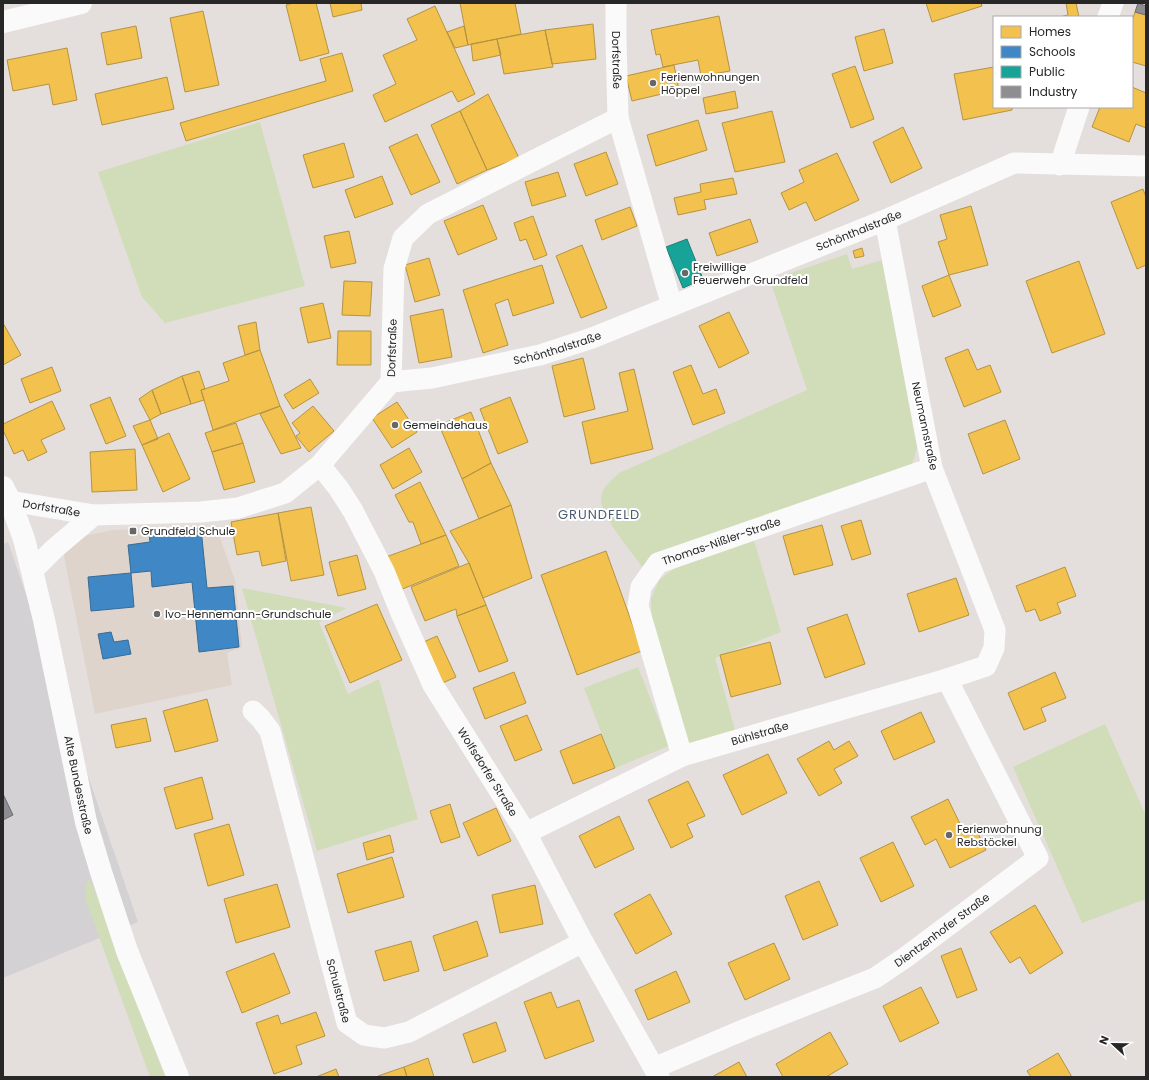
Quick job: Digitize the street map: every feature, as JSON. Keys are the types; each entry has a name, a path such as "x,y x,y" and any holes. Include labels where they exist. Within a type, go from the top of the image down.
{"main road":[{"path":"3,22 81,3"},
{"name":"Alte Bundesstraße","path":"6,494 24,539 32,571 44,620 86,822 100,872 127,950 178,1077"}],"street":[{"name":"Dorfstraße","path":"616,3 618,118 672,306"},
{"path":"1108,16 1113,3"},
{"path":"1060,165 1079,108"},
{"name":"Dorfstraße","path":"6,494 94,515 201,512 238,508 285,493 320,465 391,382 394,269 403,238 428,214 618,118"},
{"name":"Schönthalstraße","path":"391,382 432,378 540,355 592,338 885,220 1014,163 1146,166"},
{"name":"Neumannstraße","path":"885,220 932,468 995,630 994,648"},
{"name":"Wolfsdorfer Straße","path":"320,465 343,494 377,558 433,685 526,833 583,942 656,1073"},
{"name":"Thomas-Nißler-Straße","path":"682,756 638,606 641,587 658,563 932,468"},
{"name":"Dorfstraße","path":"32,571 54,549 94,515"},
{"name":"Bühlstraße","path":"526,833 682,756 947,679 986,666 994,648"},
{"name":"Dientzenhofer Straße","path":"656,1073 748,1028 875,978 906,958 1038,858 947,679"},
{"name":"Schulstraße","path":"253,711 270,731 347,1023 358,1031 364,1035 384,1038 409,1032 583,942"}],"shaded area":[{"name":"Ivo-Hennemann-Grundschule","path":"216,527 235,580 242,647 227,653 232,685 95,714 63,551 85,536 112,530"},
{"path":"8,542 138,922 3,978 3,544"}],"green space":[{"path":"260,122 305,286 165,323 142,297 98,172"},
{"path":"847,254 852,269 882,260 917,448 912,464 748,524 643,568 611,524 602,506 601,498 603,490 619,473 807,390 770,280"},
{"path":"753,537 781,632 715,658 735,730 687,745 652,621 651,599 659,580 675,568"},
{"path":"242,588 347,608 319,622 348,694 379,679 418,819 317,851"},
{"path":"638,667 669,746 615,768 584,688"},
{"path":"1105,724 1146,816 1146,899 1082,923 1013,767"},
{"path":"89,879 97,895 165,1077 150,1077 86,901 86,883"}],"building: Homes":[{"path":"293,3 316,3 329,53 300,61 286,5"},
{"path":"330,3 361,3 362,10 333,17"},
{"path":"460,3 515,3 521,34 468,45"},
{"path":"926,3 981,3 982,6 932,22"},
{"path":"1066,3 1076,3 1079,16 1064,16 1068,15"},
{"path":"435,6 475,94 458,102 452,91 385,122 373,95 396,84 383,55 417,40 407,19"},
{"path":"203,11 219,85 185,92 170,18"},
{"path":"1135,12 1146,15 1146,66 1133,62 1133,18"},
{"path":"719,16 730,71 701,76 698,60 663,67 660,54 656,55 651,30"},
{"path":"593,24 596,59 552,64 545,30"},
{"path":"136,26 142,58 107,65 101,33"},
{"path":"464,26 468,45 455,48 447,32"},
{"path":"884,29 893,63 864,71 855,37"},
{"path":"545,30 553,67 504,74 497,39"},
{"path":"497,39 501,55 473,61 471,44"},
{"path":"67,48 77,100 53,105 49,84 13,91 7,60"},
{"path":"342,53 353,91 186,141 180,123 326,81 320,59"},
{"name":"Ferienwohnungen Höppel","path":"674,65 679,90 632,101 626,76"},
{"path":"855,66 874,119 851,128 832,74"},
{"path":"993,67 993,108 1012,108 1012,110 963,120 954,74"},
{"path":"167,77 174,109 102,125 95,94"},
{"path":"1133,87 1146,93 1146,128 1136,124 1129,142 1092,127 1100,108 1133,108"},
{"path":"735,91 738,108 706,114 703,98"},
{"path":"488,94 519,158 487,170 460,111"},
{"path":"460,111 487,170 457,184 431,125"},
{"path":"772,111 785,162 735,172 722,123"},
{"path":"698,120 707,150 656,166 647,135"},
{"path":"903,127 922,168 891,183 873,142"},
{"path":"417,134 440,182 411,195 389,147"},
{"path":"344,143 354,177 313,188 303,155"},
{"path":"606,152 618,184 586,196 574,164"},
{"path":"837,153 859,200 815,221 806,202 789,210 781,193 804,182 799,170"},
{"path":"558,172 566,196 532,206 525,182"},
{"path":"382,176 393,204 355,218 345,190"},
{"path":"733,178 737,194 704,200 706,209 678,215 674,198 701,192 700,184"},
{"path":"1143,189 1146,197 1146,265 1137,269 1111,202"},
{"path":"483,205 497,239 458,255 444,221"},
{"path":"971,206 988,265 949,275 938,242 947,239 940,215"},
{"path":"630,207 637,226 602,240 595,220"},
{"path":"533,216 547,255 534,260 526,239 520,241 514,223"},
{"path":"750,219 758,242 717,256 709,233"},
{"path":"349,231 356,263 331,268 324,236"},
{"path":"582,245 607,308 581,318 556,256"},
{"path":"862,248 864,256 855,258 853,251"},
{"path":"429,258 440,295 415,302 405,265"},
{"path":"1079,261 1105,334 1052,353 1026,281"},
{"path":"542,265 554,303 513,316 508,299 495,304 508,345 483,353 463,290"},
{"path":"949,275 961,306 933,317 922,286"},
{"path":"344,281 372,282 370,316 342,315"},
{"path":"323,303 331,338 308,343 300,308"},
{"path":"443,309 452,357 419,363 410,316"},
{"path":"729,312 749,353 719,368 699,326"},
{"path":"256,322 260,350 245,355 238,326"},
{"path":"3,323 21,355 3,365"},
{"path":"338,331 371,331 371,365 337,365"},
{"path":"968,349 977,370 990,365 1001,392 964,407 945,358"},
{"path":"260,350 280,406 213,430 201,390 229,381 223,363"},
{"path":"583,358 595,409 564,417 552,366"},
{"path":"691,365 703,394 716,389 725,413 693,425 673,372"},
{"path":"52,367 61,391 30,403 21,379"},
{"path":"634,369 653,449 591,464 582,422 628,411 619,373"},
{"path":"199,371 205,389 201,390 204,400 191,404 182,376"},
{"path":"182,376 191,404 161,414 152,390"},
{"path":"310,379 319,393 293,409 284,395"},
{"path":"152,390 161,414 150,420 139,399"},
{"path":"110,397 126,436 106,444 90,405"},
{"path":"510,397 528,442 498,454 480,409"},
{"path":"52,401 65,429 41,440 47,452 28,461 23,450 14,454 3,430 3,424"},
{"name":"Gemeindehaus","path":"397,402 417,432 392,448 372,418"},
{"path":"280,406 301,448 281,454 260,414"},
{"path":"313,406 334,431 309,452 296,436 300,433 292,423"},
{"path":"471,412 491,463 462,479 439,425"},
{"path":"150,420 158,439 142,445 133,426"},
{"path":"1005,420 1020,459 983,474 968,434"},
{"path":"236,423 243,443 212,452 205,433"},
{"path":"169,433 190,479 163,492 142,445"},
{"path":"243,443 255,482 224,490 212,452"},
{"path":"409,448 422,472 393,489 380,465"},
{"path":"135,449 137,490 92,492 90,452"},
{"path":"491,463 511,505 479,519 462,479"},
{"path":"420,482 446,535 421,544 413,522 409,522 395,495"},
{"path":"511,505 532,578 483,598 469,563 450,531"},
{"path":"311,507 324,575 291,581 278,513"},
{"path":"278,513 286,561 262,566 259,551 237,555 231,522"},
{"path":"861,520 871,554 852,560 841,526"},
{"path":"822,525 833,565 794,575 783,536"},
{"path":"446,535 459,566 400,590 386,557"},
{"path":"606,551 642,651 577,675 541,575"},
{"path":"357,555 366,589 338,596 329,562"},
{"path":"469,563 486,605 457,616 456,609 425,621 411,587"},
{"path":"1065,567 1076,596 1057,603 1061,613 1040,621 1035,609 1026,612 1016,586"},
{"path":"956,578 969,615 919,632 907,594"},
{"path":"377,604 402,660 350,683 325,626"},
{"path":"486,605 508,661 479,672 457,616"},
{"path":"847,614 865,664 825,678 807,628"},
{"path":"437,636 456,677 438,685 419,644"},
{"path":"770,642 781,684 731,697 720,655"},
{"path":"514,672 526,703 485,719 473,688"},
{"path":"1055,672 1066,698 1041,708 1046,721 1024,730 1008,693"},
{"path":"207,699 218,741 175,752 163,711"},
{"path":"921,712 935,742 894,760 881,731"},
{"path":"527,715 542,750 515,761 500,726"},
{"path":"146,718 151,741 116,748 111,725"},
{"path":"601,734 615,768 573,784 560,751"},
{"path":"829,741 834,750 849,741 858,756 834,769 842,783 819,796 797,759"},
{"path":"768,754 787,793 742,815 723,775"},
{"path":"202,777 213,819 176,829 164,788"},
{"path":"688,781 705,816 687,824 693,837 671,848 648,800"},
{"name":"Ferienwohnung Rebstöckel","path":"948,799 963,830 974,825 986,850 950,868 936,839 925,845 911,817"},
{"path":"450,804 460,837 441,843 430,811"},
{"path":"496,808 511,841 478,856 463,823"},
{"path":"619,816 634,849 595,868 579,836"},
{"path":"229,824 244,875 208,886 194,834"},
{"path":"390,835 394,852 367,860 363,843"},
{"path":"893,842 914,886 881,902 860,858"},
{"path":"392,857 404,897 348,913 337,874"},
{"path":"819,881 838,925 803,940 785,896"},
{"path":"277,884 290,927 236,943 224,899"},
{"path":"535,885 543,924 500,933 492,895"},
{"path":"650,894 672,934 636,954 614,914"},
{"path":"1035,905 1063,953 1030,974 1020,957 1010,963 990,932"},
{"path":"477,921 488,956 444,971 433,936"},
{"path":"411,941 419,971 384,981 375,951"},
{"path":"774,943 790,979 745,1000 728,963"},
{"path":"961,948 977,990 957,998 941,956"},
{"path":"274,953 290,993 242,1013 226,972"},
{"path":"676,971 690,1002 648,1020 635,990"},
{"path":"921,987 939,1023 900,1042 883,1006"},
{"path":"551,992 557,1008 579,1000 594,1041 545,1059 524,1002"},
{"path":"316,1012 325,1036 296,1046 302,1064 274,1074 256,1023 278,1015 281,1024"},
{"path":"496,1022 506,1051 473,1063 463,1034"},
{"path":"830,1032 848,1064 826,1077 783,1077 776,1064"},
{"path":"1058,1053 1072,1077 1031,1077 1027,1071"},
{"path":"428,1058 434,1077 407,1077 404,1067"},
{"path":"739,1062 747,1077 712,1077"},
{"path":"404,1067 407,1077 378,1076"},
{"path":"336,1069 339,1077 316,1077"}],"building: Schools":[{"path":"201,528 207,588 233,586 239,647 199,652 192,582 152,587 151,571 131,573 128,545 150,542 149,533"},
{"path":"131,573 134,607 91,611 88,577"},
{"path":"111,632 114,642 128,640 131,654 103,659 98,634"}],"building: Public":[{"path":"687,239 703,279 683,288 666,247"}],"building: Industry":[{"path":"1138,3 1146,6 1146,15 1135,12"},
{"path":"3,794 13,815 3,820"}],"place":[{"name":"Ferienwohnungen Höppel","path":"653,83"},
{"name":"Freiwillige Feuerwehr Grundfeld","path":"685,273"},
{"name":"Gemeindehaus","path":"395,425"},
{"name":"Grundfeld Schule","path":"133,531"},
{"name":"Ivo-Hennemann-Grundschule","path":"157,614"},
{"name":"Ferienwohnung Rebstöckel","path":"949,835"}],"district":[{"name":"GRUNDFELD","path":"599,514"}]}
